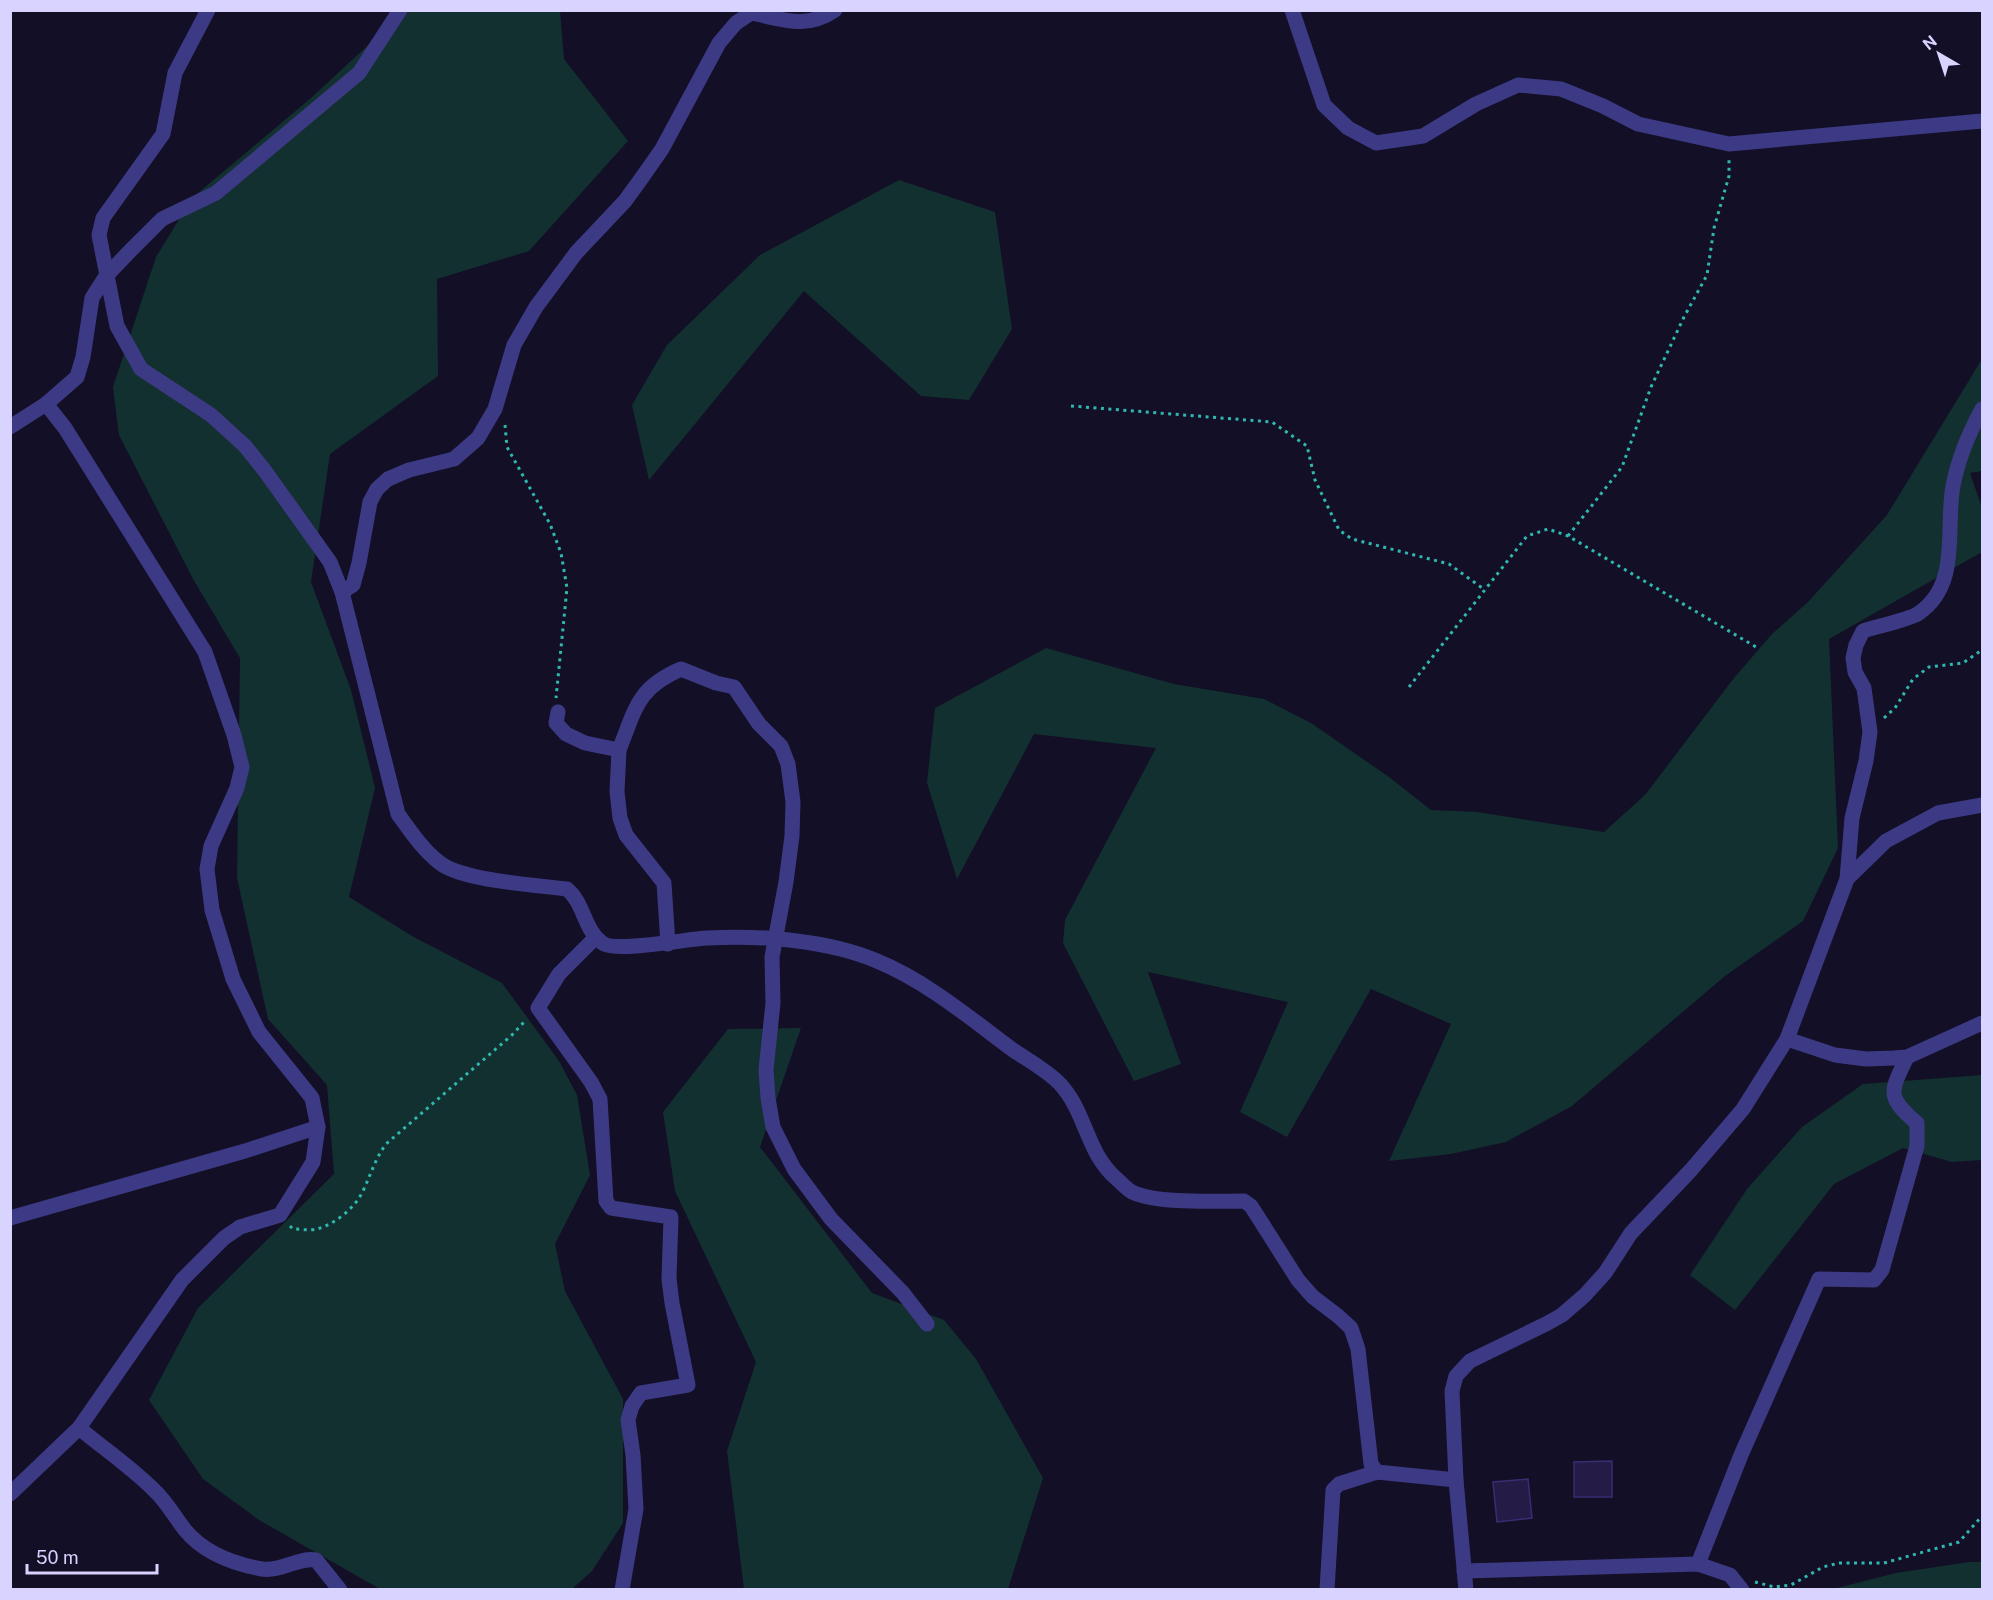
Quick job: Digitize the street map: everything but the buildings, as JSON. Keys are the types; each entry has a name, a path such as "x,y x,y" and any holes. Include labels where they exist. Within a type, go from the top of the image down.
{"street":[{"path":"208,10 176,73 163,134 103,218 99,236 117,326 141,369 211,415 245,446 330,562 342,592 398,814 419,843 442,865 467,876 567,889 576,897 595,938 608,946 668,944 706,938 775,938 836,949 876,960 952,1005 1060,1083 1073,1102 1093,1150 1108,1172 1132,1192 1164,1200 1244,1201 1251,1206 1298,1281 1312,1297 1351,1328 1358,1349 1371,1464 1377,1472"},
{"path":"10,427 46,405 77,377 83,357 92,298 106,276 162,219 216,193 359,73 400,10"},
{"path":"342,592 352,585 359,563 370,502 378,489 388,479 409,470 454,459 478,438 495,409 514,345 536,307 576,253 625,201 662,149 719,43 736,23 751,13 788,22 810,21 835,10"},
{"path":"1292,10 1324,105 1348,128 1376,143 1423,136 1476,104 1518,85 1561,89 1603,106 1638,124 1729,144 1983,121"},
{"path":"10,1494 79,1428 182,1280 224,1238 240,1227 280,1215 313,1162 318,1127 312,1098 259,1032 233,979 212,910 207,869 211,846 237,788 242,766 234,735 205,652 65,428 46,405"},
{"path":"1466,1590 1456,1480 1452,1391 1456,1376 1470,1361 1546,1324 1586,1295 1605,1273 1631,1233 1691,1170 1743,1109 1787,1038 1847,879 1852,818 1866,761 1870,732 1864,688 1855,672 1853,658 1856,645 1863,631 1917,615 1936,599 1949,561 1953,487 1965,444 1983,409"},
{"path":"668,944 664,883 626,834 620,818 616,792 619,750 640,697 662,678 681,669 716,683 734,687 759,724 781,746 788,764 793,801 792,836 772,957 773,1003 766,1070 773,1126 794,1169 831,1220 903,1293 927,1324"},
{"path":"558,712 556,723 566,734 585,742 619,750"},
{"path":"1847,879 1887,841 1938,813 1983,805"},
{"path":"595,938 559,974 538,1008 591,1082 600,1099 606,1201 611,1208 671,1217 669,1279 688,1385 641,1393 632,1406 628,1420 633,1455 636,1509 622,1590"},
{"path":"1787,1038 1835,1055 1866,1059 1907,1057 1983,1023"},
{"path":"1698,1564 1741,1455 1819,1279 1874,1280 1882,1270 1917,1146 1917,1123 1901,1110 1894,1099 1894,1086 1907,1057"},
{"path":"10,1218 245,1151 318,1127"},
{"path":"79,1428 154,1490 188,1533 202,1546 222,1557 265,1569 285,1566 304,1558 316,1560 340,1590"},
{"path":"1327,1590 1333,1490 1339,1484 1377,1472 1456,1480"},
{"path":"1464,1571 1698,1564 1730,1575 1742,1590"}],"path":[{"path":"1568,536 1622,467 1651,387 1707,275 1714,228 1729,176 1729,144"},
{"path":"1071,406 1272,422 1307,446 1315,480 1339,531 1352,539 1449,564 1485,590"},
{"path":"505,421 507,447 550,524 561,553 567,588 555,707 558,712"},
{"path":"1410,687 1527,536 1548,530 1568,536 1756,647"},
{"path":"1870,732 1895,708 1913,679 1929,667 1963,663 1983,650"},
{"path":"280,1215 294,1229 315,1230 331,1224 352,1206 362,1192 376,1158 386,1144 512,1035 538,1008"},
{"path":"1730,1575 1774,1587 1791,1586 1823,1567 1839,1563 1884,1563 1959,1542 1983,1516"}],"green space":[{"path":"405,11 560,11 564,59 628,141 529,251 437,279 438,376 330,454 311,582 351,690 375,788 349,897 412,936 502,983 559,1061 577,1095 590,1175 555,1244 565,1291 623,1399 623,1523 592,1571 572,1589 380,1589 259,1520 203,1479 149,1400 198,1308 334,1174 327,1085 268,1019 237,878 240,658 193,579 119,435 113,387 156,257 192,198 311,98"},
{"path":"899,180 995,212 1012,329 969,400 921,396 804,291 649,480 632,405 667,345 760,255"},
{"path":"1982,359 1982,471 1970,473 1982,508 1982,552 1829,639 1838,848 1803,921 1725,976 1572,1106 1506,1142 1451,1154 1389,1161 1451,1024 1371,989 1287,1137 1240,1112 1288,1002 1148,972 1181,1064 1134,1081 1063,943 1065,920 1156,748 1034,734 957,879 927,783 935,708 1046,648 1174,684 1264,699 1311,723 1389,777 1431,810 1477,812 1604,832 1645,795 1734,678 1772,634 1808,602 1887,515"},
{"path":"801,1028 760,1147 872,1293 944,1320 976,1359 1043,1478 1008,1589 744,1589 727,1451 756,1362 675,1191 663,1112 728,1029"},
{"path":"1982,1075 1982,1160 1952,1162 1903,1148 1834,1184 1735,1310 1690,1275 1747,1189 1802,1127 1863,1084"},
{"path":"1982,1562 1982,1589 1837,1590 1837,1588 1896,1573"}]}
